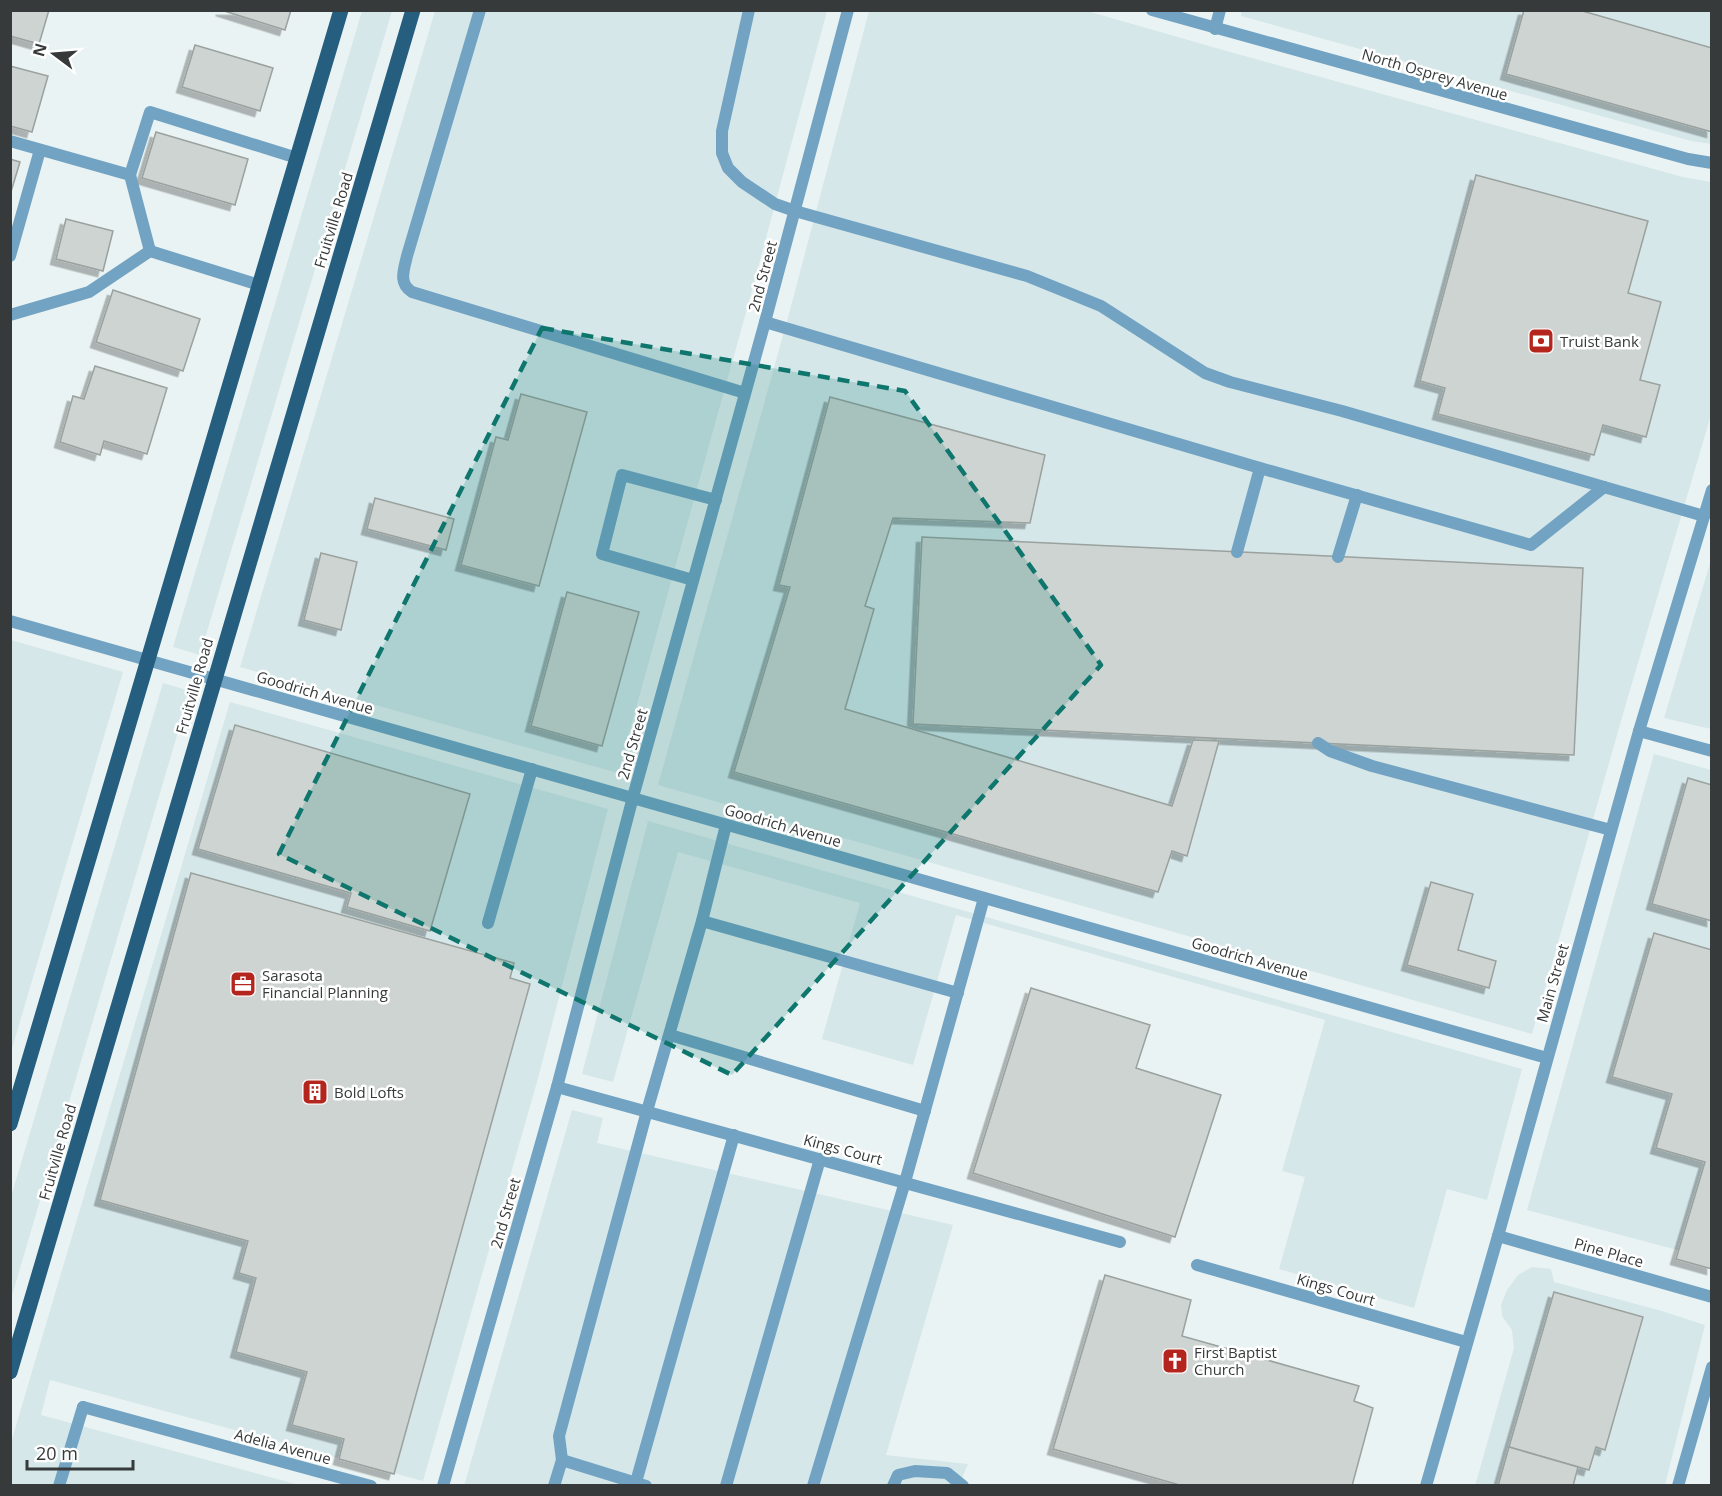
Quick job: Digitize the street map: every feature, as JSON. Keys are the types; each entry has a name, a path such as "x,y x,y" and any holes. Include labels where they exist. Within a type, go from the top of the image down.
{"main road":[{"path":"10,1124 341,10"},
{"name":"Fruitville Road","path":"10,1372 413,10"}],"street":[{"path":"480,10 407,256 402,281 406,288 412,292 745,393"},
{"path":"749,10 722,131 722,153 728,168 742,182 775,204 795,212 1027,276 1101,306 1205,373 1230,382 1342,411 1704,516"},
{"name":"2nd Street","path":"443,1485 557,1087 633,797 765,322 848,10"},
{"name":"North Osprey Avenue","path":"1152,10 1688,159 1712,163"},
{"path":"1215,29 1220,10"},
{"path":"150,251 130,175 150,112 297,158"},
{"path":"10,141 130,175"},
{"path":"10,256 40,150"},
{"path":"150,251 259,285"},
{"path":"10,315 89,292 150,251"},
{"path":"765,322 1260,468 1531,545 1604,488"},
{"path":"1237,552 1260,468"},
{"path":"693,580 602,554 622,475 716,500"},
{"name":"Main Street","path":"1426,1485 1639,730 1712,490"},
{"path":"1338,557 1357,495"},
{"name":"Goodrich Avenue","path":"10,621 1547,1058"},
{"path":"1639,730 1712,751"},
{"path":"1318,743 1330,751 1372,766 1611,830"},
{"path":"488,923 532,769"},
{"path":"554,1485 562,1460 559,1436 647,1111 702,921 726,825"},
{"path":"813,1485 925,1111 984,898"},
{"path":"702,921 958,993"},
{"path":"670,1035 925,1111"},
{"name":"Kings Court","path":"557,1087 1120,1242"},
{"path":"562,1460 641,1484 734,1135"},
{"path":"726,1485 820,1159"},
{"name":"Pine Place","path":"1498,1236 1712,1297"},
{"name":"Kings Court","path":"1197,1265 1467,1342"},
{"path":"1678,1485 1712,1367"},
{"name":"Adelia Avenue","path":"59,1485 83,1407 371,1485"},
{"path":"892,1485 898,1475 915,1471 947,1473 963,1485"}],"highlighted area":[{"path":"542,328 905,391 1101,665 732,1075 279,854"}],"shaded area":[{"path":"1242,10 1711,11 1711,144 1691,141 1241,16"},
{"path":"362,11 392,11 200,655 173,647"},
{"path":"435,11 827,11 618,773 240,667"},
{"path":"869,11 1087,11 1683,177 1711,182 1711,415 1532,1034 658,785 790,310"},
{"path":"1711,560 1711,729 1664,718"},
{"path":"10,640 123,672 11,1052"},
{"path":"163,683 190,691 11,1299 11,1197"},
{"path":"230,702 608,809 537,1082 423,1481 50,1380 41,1415 299,1485 11,1485 10,1446"},
{"path":"1654,754 1711,770 1711,1259 1527,1210"},
{"path":"648,821 1522,1069 1487,1200 1447,1189 1414,1308 1279,1269 1305,1177 1282,1171 1325,1020 956,915 913,1065 822,1039 860,903 678,852 613,1082 582,1074"},
{"path":"572,1110 603,1118 597,1143 953,1225 886,1455 968,1464 959,1485 464,1486"},
{"path":"1532,1267 1551,1269 1554,1282 1705,1325 1665,1485 1475,1486 1514,1348 1512,1330 1502,1316 1501,1305 1507,1290 1518,1275"}],"building":[{"path":"10,10 49,10 39,44 10,36"},
{"path":"221,10 291,10 285,30"},
{"path":"1524,10 1579,10 1712,48 1712,132 1506,74"},
{"path":"195,45 273,68 260,111 182,87"},
{"path":"10,66 48,76 32,132 10,126"},
{"path":"156,132 248,159 235,205 142,178"},
{"path":"10,159 20,162 10,195"},
{"name":"Truist Bank","path":"1476,175 1648,221 1628,293 1661,302 1640,380 1660,385 1646,437 1603,425 1594,455 1438,414 1445,388 1420,381"},
{"path":"66,219 113,231 103,271 56,259"},
{"path":"113,290 200,319 183,371 96,342"},
{"path":"95,366 167,388 147,454 104,441 100,455 60,442 73,396 84,399"},
{"path":"521,394 587,412 539,586 461,565 496,437 508,440"},
{"path":"830,397 1045,455 1030,523 893,518 865,606 874,609 845,709 1172,806 1193,740 1219,741 1187,856 1172,851 1158,892 734,772 790,587 779,585"},
{"path":"375,498 454,519 446,550 367,529"},
{"path":"922,537 1583,568 1574,755 913,724"},
{"path":"321,553 357,562 341,630 304,620"},
{"path":"567,592 639,612 602,746 531,726"},
{"path":"235,725 470,794 430,931 347,907 351,893 198,849"},
{"path":"1688,778 1712,785 1712,921 1652,904"},
{"name":"Bold Lofts","path":"191,873 514,963 510,978 530,984 394,1474 339,1459 344,1439 292,1425 307,1372 236,1352 256,1278 239,1273 248,1241 100,1200"},
{"path":"1431,882 1473,894 1458,950 1496,961 1489,988 1407,965"},
{"path":"1654,933 1712,950 1712,1269 1676,1259 1705,1162 1656,1148 1672,1094 1612,1077"},
{"path":"1031,988 1150,1025 1136,1068 1221,1095 1175,1237 973,1173"},
{"name":"First Baptist Church","path":"1105,1275 1191,1300 1182,1336 1359,1386 1354,1401 1373,1408 1352,1486 1183,1486 1053,1449"},
{"path":"1554,1292 1643,1317 1605,1450 1596,1447 1589,1470 1509,1447"},
{"path":"1509,1447 1578,1467 1573,1486 1498,1486"}],"place":[{"name":"Truist Bank","path":"1541,341"},
{"name":"Sarasota Financial Planning","path":"243,984"},
{"name":"Bold Lofts","path":"315,1092"},
{"name":"First Baptist Church","path":"1175,1361"}]}
